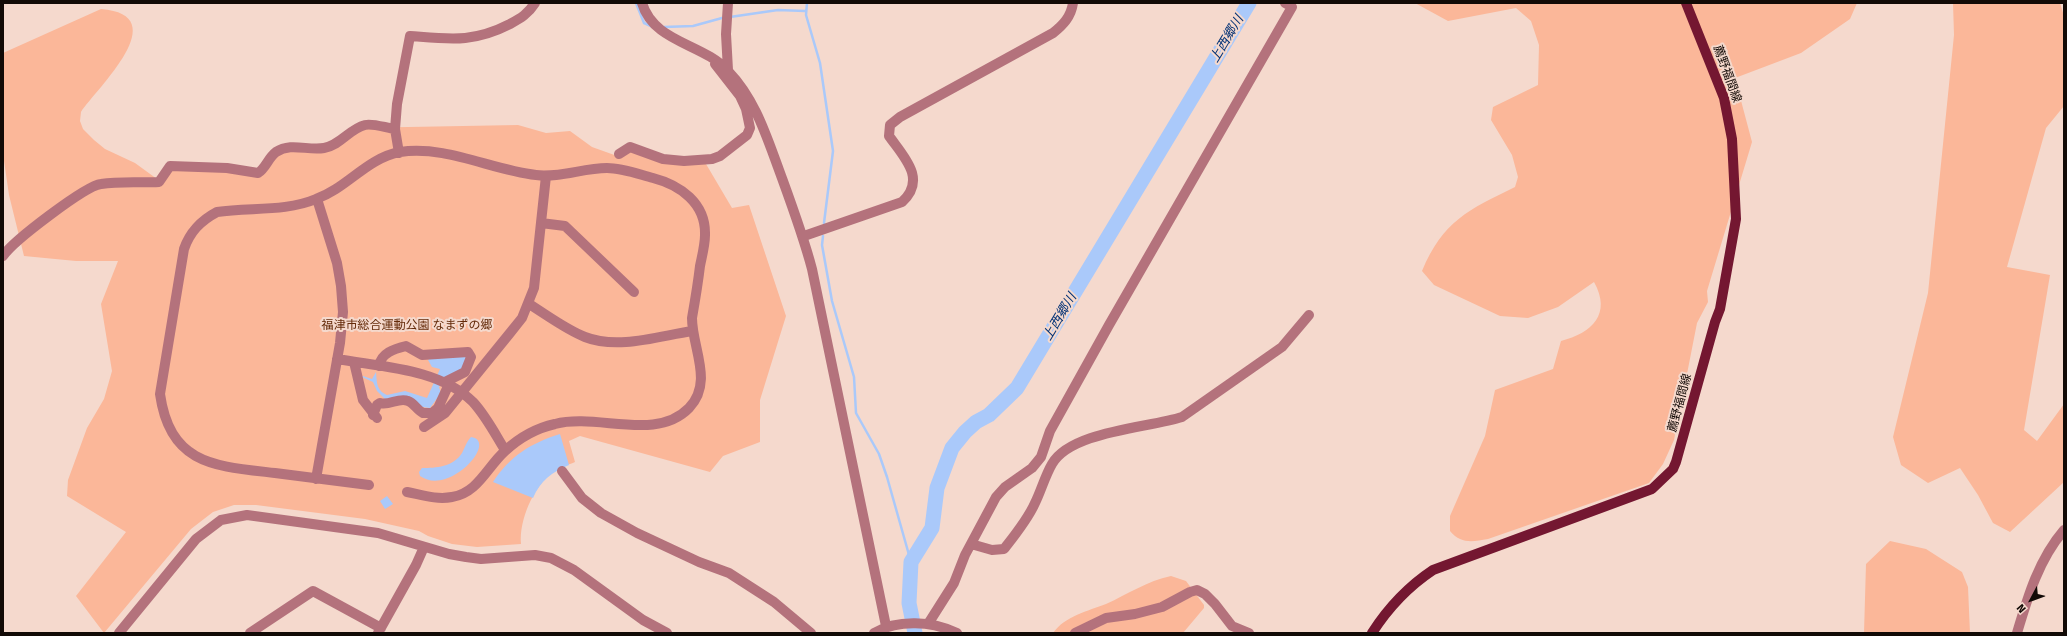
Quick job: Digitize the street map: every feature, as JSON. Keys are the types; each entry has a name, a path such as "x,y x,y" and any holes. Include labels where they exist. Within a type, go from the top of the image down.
{"main road":[{"name":"薦野福間線","path":"1372,633 1381,618 1404,593 1433,570 1652,489 1673,469 1720,309 1736,219 1734,164 1729,117 1724,98 1686,3"}],"street":[{"path":"400,152 395,129 397,104 410,36 450,39 482,36 523,17 531,11 535,3"},
{"path":"642,3 644,10 657,27 689,44 728,70 746,92 759,116 804,236 886,626"},
{"path":"728,3 726,34 728,70"},
{"path":"804,236 902,202 910,195 914,176 908,163 889,136 890,125 900,117 1053,33 1067,20 1073,3"},
{"path":"926,624 954,583 971,544 996,497 1005,487 1032,468 1041,457 1050,431 1292,7 1285,3"},
{"path":"619,154 630,146 663,159 684,161 712,159 720,156 747,135 750,128 746,109 740,96 712,59"},
{"path":"3,256 8,248 23,234 87,190 100,184 159,182 170,166 227,168 258,173 262,171 269,158 276,152 286,148 326,148 343,139 358,128 366,125 395,129"},
{"path":"369,485 223,467 198,458 188,451 173,434 164,417 160,394 184,249 188,237 197,226 217,212 294,206 317,199 336,189 370,164 384,157 400,152 428,152 535,176 546,176 592,169 620,169 665,181 686,193 701,214 706,235 692,318 692,331 700,364 701,383 695,399 678,417 669,422 649,425 582,420 555,424 527,435 505,450 492,464 481,481 463,494 446,498 407,492"},
{"path":"424,427 445,413 518,323 529,304 534,288 546,176"},
{"path":"316,478 337,359 343,312 337,263 317,199"},
{"path":"541,223 565,226 634,292"},
{"path":"529,304 573,332 597,341 626,342 692,331"},
{"path":"971,544 992,550 1004,549 1035,505 1053,463 1060,455 1085,440 1101,434 1182,417 1227,384 1282,347 1309,315"},
{"path":"354,362 363,400 375,417 377,405 380,403 385,405 404,400 408,401 423,413 432,413 438,408 447,383 465,372 471,357 468,352 422,355 411,348 402,347 382,356 378,366"},
{"path":"417,373 422,355"},
{"path":"337,359 417,373 447,383 462,392 482,412 505,450"},
{"path":"562,471 582,498 601,513 637,533 692,559 729,573 774,602 811,633"},
{"path":"120,633 196,539 208,528 221,520 247,515 378,533 449,554 481,558 519,554 551,558 574,570 637,616 667,633"},
{"path":"2018,633 2035,577 2057,538 2064,530"},
{"path":"250,633 312,591 379,630 416,566 424,547"},
{"path":"1075,633 1106,618 1135,614 1162,607 1190,592 1198,590 1205,594 1215,604 1232,626 1250,633"},
{"path":"874,633 886,626 908,624 926,624 957,633"}],"green space":[{"path":"1415,3 1857,3 1850,19 1801,53 1735,78 1752,142 1707,291 1708,302 1697,323 1674,440 1663,464 1649,483 1488,539 1477,541 1463,540 1454,535 1450,531 1450,516 1485,436 1495,390 1553,369 1561,341 1582,333 1590,327 1600,313 1601,304 1599,293 1594,282 1558,307 1528,318 1500,316 1434,285 1422,271 1439,240 1459,219 1484,203 1515,187 1518,177 1512,155 1491,120 1493,107 1538,85 1539,45 1531,21 1516,8 1448,21"},
{"path":"1953,3 2060,3 2064,16 2064,106 2046,128 2007,267 2050,275 2024,430 2037,441 2064,404 2064,482 2010,532 1993,523 1978,495 1960,468 1928,483 1901,465 1893,437 1928,293 1954,35"},
{"name":"福津市総合運動公園 なまずの郷","path":"101,9 122,14 132,24 132,38 125,54 114,70 81,112 80,121 83,129 105,149 135,163 157,179 167,163 257,171 268,155 328,145 353,128 518,125 546,133 570,131 592,147 620,157 629,151 706,164 732,208 749,205 786,316 760,400 760,442 723,456 710,472 580,436 569,441 575,462 552,472 533,495 522,525 521,544 477,547 452,544 428,536 419,531 365,519 256,505 234,505 213,512 191,529 104,633 76,596 126,532 67,496 68,480 87,428 104,399 112,371 101,304 118,261 76,261 24,256 9,195 3,154 3,53"},
{"path":"1890,541 1926,549 1962,572 1968,587 1970,633 1864,633 1866,564"},
{"path":"1171,576 1186,581 1204,605 1204,608 1183,633 1053,633 1070,618 1106,604 1146,584"}],"water":[{"path":"467,356 463,368 439,387 441,393 430,408 422,407 409,396 385,399 377,391 373,382 362,377 372,379 376,372 379,388 387,395 405,391 427,398 440,369 432,367 428,360 431,357"},
{"path":"560,434 569,465 547,478 539,487 533,498 493,482 507,465 522,452 531,446"},
{"path":"471,437 478,441 479,448 475,457 467,466 456,474 444,479 432,481 420,476 419,472 422,468 444,466 458,458"},
{"path":"387,496 393,504 385,509 380,501"}],"waterway":[{"path":"636,3 644,23 653,27"},
{"path":"807,3 806,15 820,63 833,151 824,223"},
{"name":"上西郷川","path":"915,633 909,603 911,562 932,528 937,488 952,448 965,432 976,422 989,415 1017,388 1249,3"},
{"path":"730,17 778,10 805,11"},
{"path":"664,27 693,26 722,18"},
{"path":"823,236 822,245 832,301 854,377 856,413 879,454 911,562"}]}
